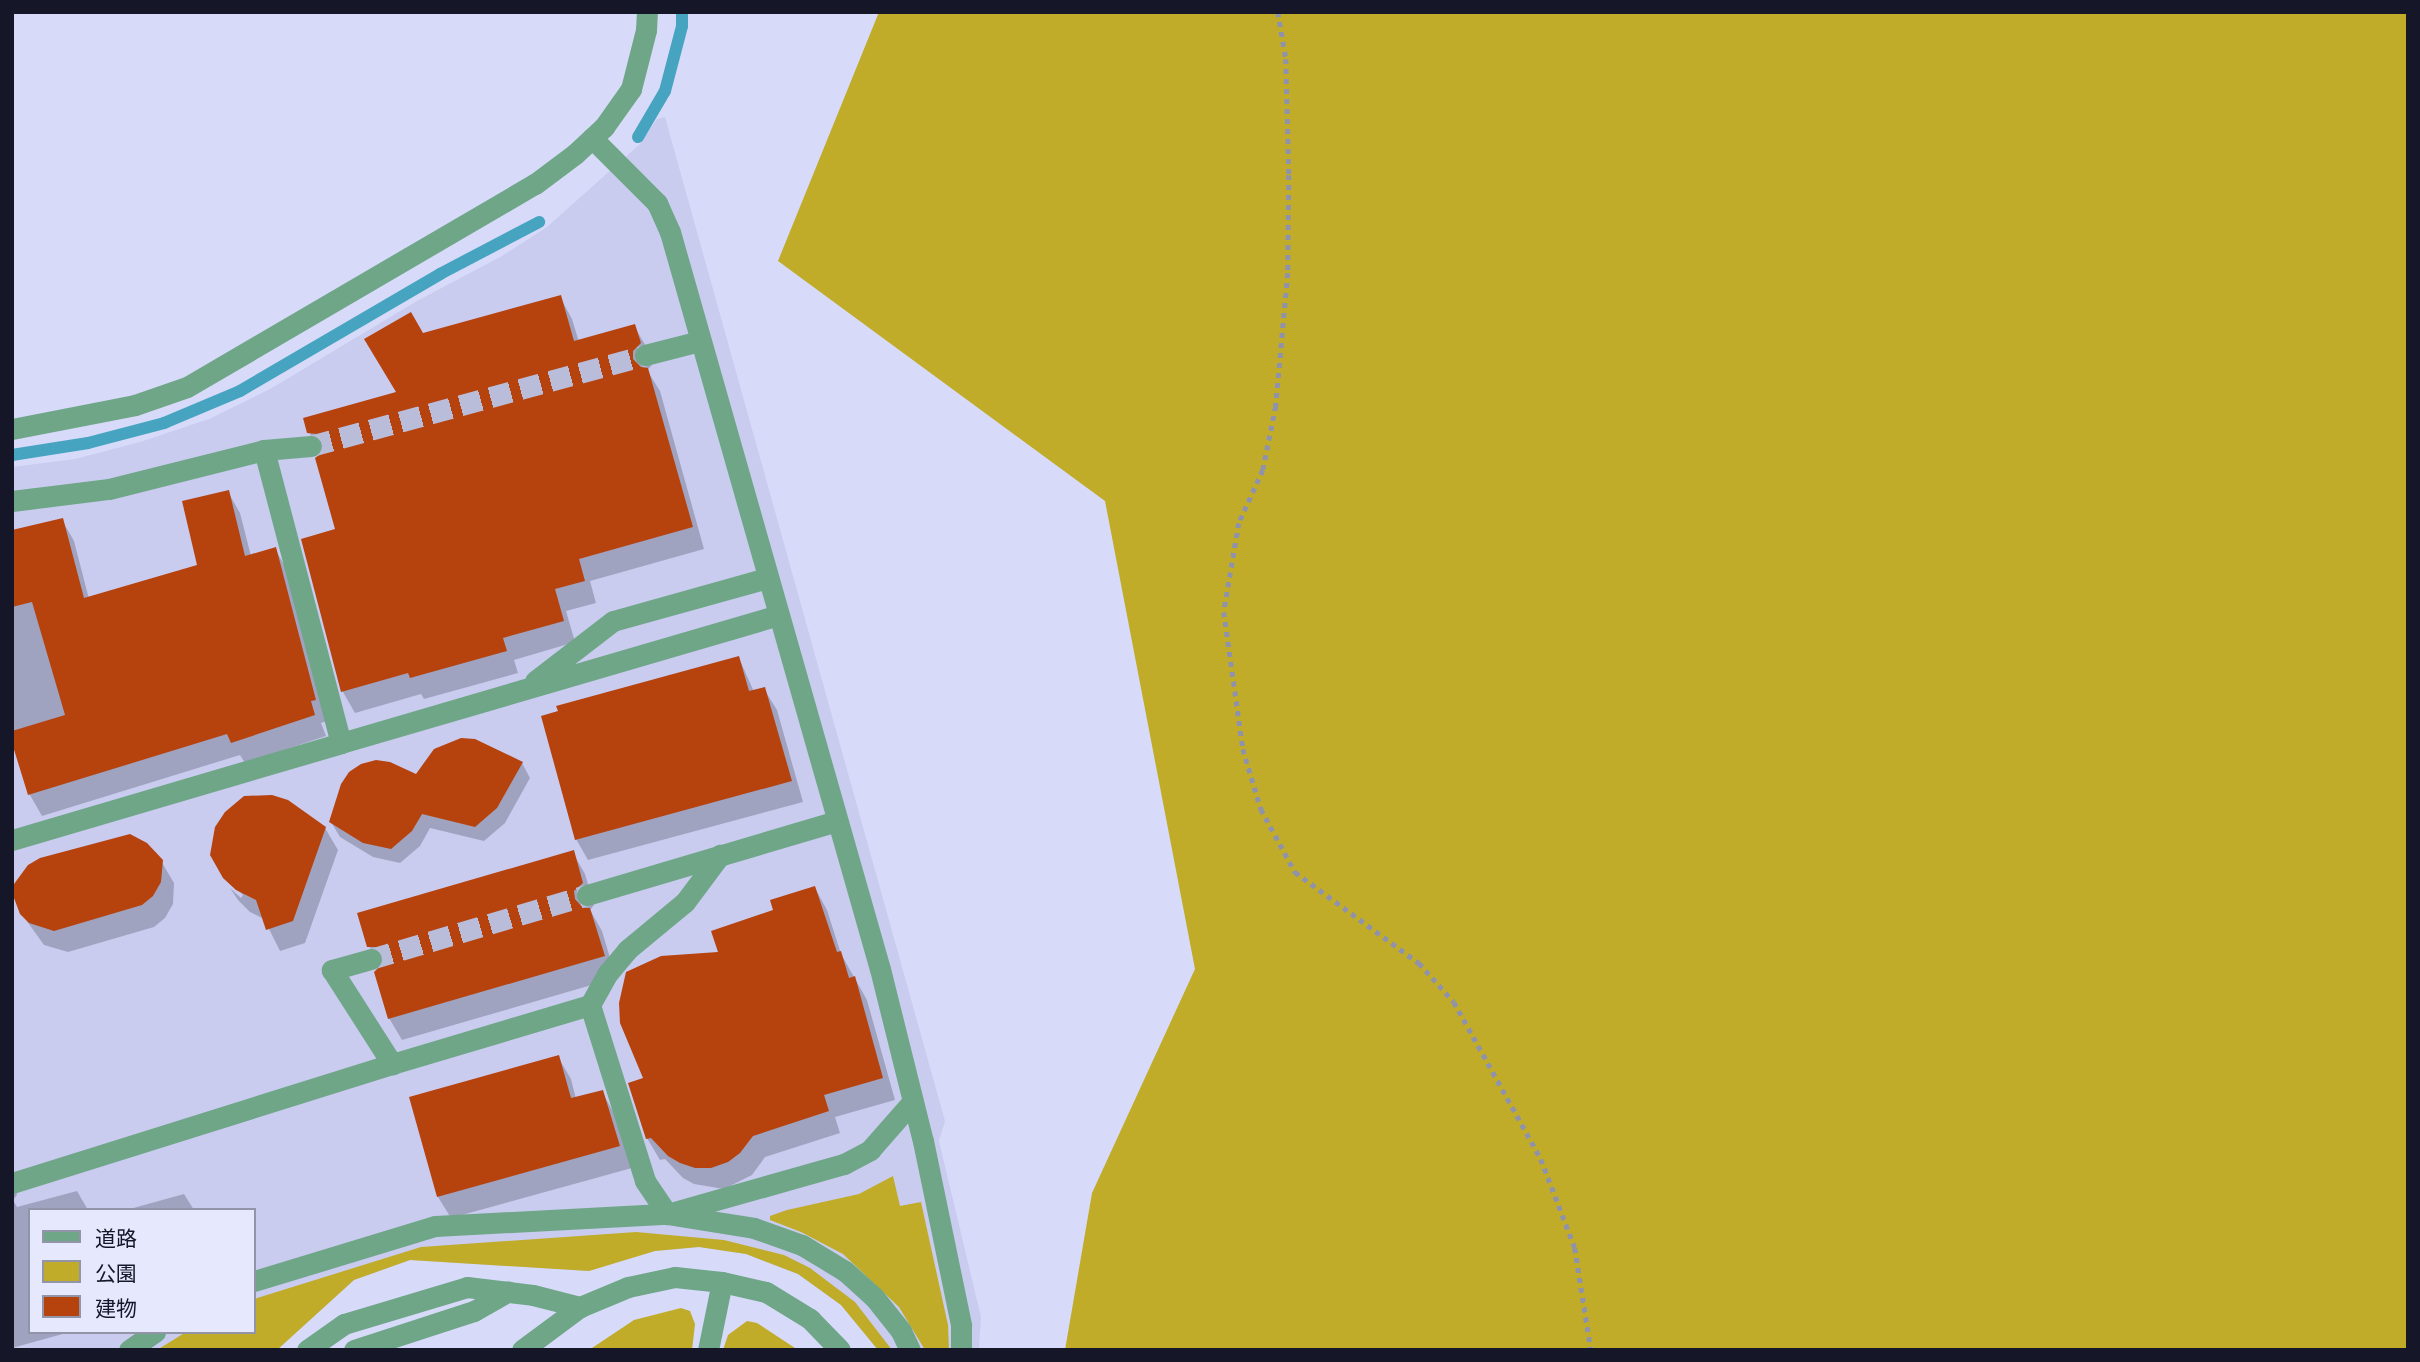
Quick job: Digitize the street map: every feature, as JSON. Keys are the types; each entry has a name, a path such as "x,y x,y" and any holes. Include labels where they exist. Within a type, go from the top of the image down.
{"street":[{"path":"12,429 135,405 187,387 535,184 592,138 631,89 646,30 647,12"},
{"path":"592,138 657,203 670,232 880,969 913,1101 961,1325 961,1350"},
{"path":"645,355 700,341"},
{"path":"12,501 109,489 264,450 311,446"},
{"path":"264,450 341,743"},
{"path":"524,689 613,621 767,578"},
{"path":"12,840 778,615"},
{"path":"587,895 837,821"},
{"path":"12,1183 590,1005 608,972 627,950 685,902 719,856"},
{"path":"371,959 332,970 392,1064"},
{"path":"590,1005 645,1181 667,1214"},
{"path":"667,1214 844,1164 870,1150 913,1101"},
{"path":"256,1280 435,1226 667,1214 754,1228 802,1245 845,1271 874,1297 901,1331 910,1350"},
{"path":"522,1350 580,1307 628,1287 674,1277 722,1282 766,1292 810,1319 840,1350"},
{"path":"708,1350 722,1282"},
{"path":"307,1350 344,1324 467,1287 508,1291 580,1307"},
{"path":"355,1350 474,1311 508,1291"},
{"path":"129,1350 152,1334"}],"path":[{"path":"1278,12 1286,59 1288,273 1276,406 1263,470 1239,523 1224,612 1243,749 1261,809 1295,872 1419,963 1454,1002 1541,1159 1575,1248 1591,1350"}],"shaded area":[{"path":"665,117 945,1121 939,1141 981,1317 979,1350 878,1350 841,1305 798,1274 746,1254 699,1247 655,1251 589,1271 410,1260 354,1280 277,1350 12,1350 12,467 75,459 140,442 209,419 270,389 417,301 502,256 547,227 640,144 657,119"}],"green space":[{"path":"879,12 2408,12 2408,1350 1065,1350 1092,1193 1195,969 1105,501 778,261"},
{"path":"893,1176 900,1206 921,1202 948,1325 949,1350 925,1350 899,1307 843,1254 801,1232 770,1220 770,1216 787,1210 859,1194"},
{"path":"636,1232 724,1240 784,1255 810,1268 855,1302 892,1350 878,1350 841,1305 798,1274 746,1254 699,1247 655,1251 589,1271 410,1260 354,1280 277,1350 157,1350 183,1334 256,1334 256,1298 421,1247"},
{"path":"681,1308 690,1311 695,1324 692,1350 589,1350 634,1320"},
{"path":"747,1321 757,1323 798,1350 723,1350 728,1335"}],"building":[{"path":"561,295 574,341 635,324 641,343 633,351 633,359 641,367 648,368 693,527 579,559 585,581 555,589 564,621 503,638 507,651 410,678 408,673 341,692 301,539 335,529 315,458 323,452 324,444 317,434 307,433 303,418 396,392 364,339 411,312 423,333"},
{"path":"229,490 245,556 276,547 316,700 311,701 315,715 231,743 227,734 28,795 12,743 12,731 65,715 32,602 12,607 12,530 63,518 84,598 197,565 182,501"},
{"path":"739,656 749,691 765,687 792,781 575,840 541,716 558,711 556,706"},
{"path":"461,738 475,739 523,762 497,808 475,827 422,814 412,831 391,849 363,843 329,822 341,784 349,772 361,764 376,760 390,762 416,774 434,749"},
{"path":"272,795 288,800 326,827 293,921 266,930 256,900 236,890 223,878 210,855 215,827 225,812 244,796"},
{"path":"130,834 147,843 163,860 161,882 153,896 142,905 54,931 29,923 20,914 14,898 14,884 28,865 40,858"},
{"path":"574,850 583,883 574,891 575,899 583,908 590,908 605,956 388,1019 374,972 383,963 383,955 375,947 367,947 357,913"},
{"path":"815,886 837,952 841,951 849,978 855,976 883,1078 824,1095 829,1111 753,1136 740,1153 728,1162 711,1168 695,1168 680,1163 668,1156 651,1138 646,1139 628,1083 643,1078 620,1023 619,1003 626,972 661,956 718,952 711,931 773,910 770,900"},
{"path":"559,1055 571,1098 603,1090 620,1146 437,1197 409,1097"}],"waterway":[{"path":"638,137 665,91 682,26 682,12"},
{"path":"12,455 88,443 164,423 240,391 440,274 539,222"}],"tunnel":[{"path":"311,446 645,355"},
{"path":"371,959 587,895"}]}
